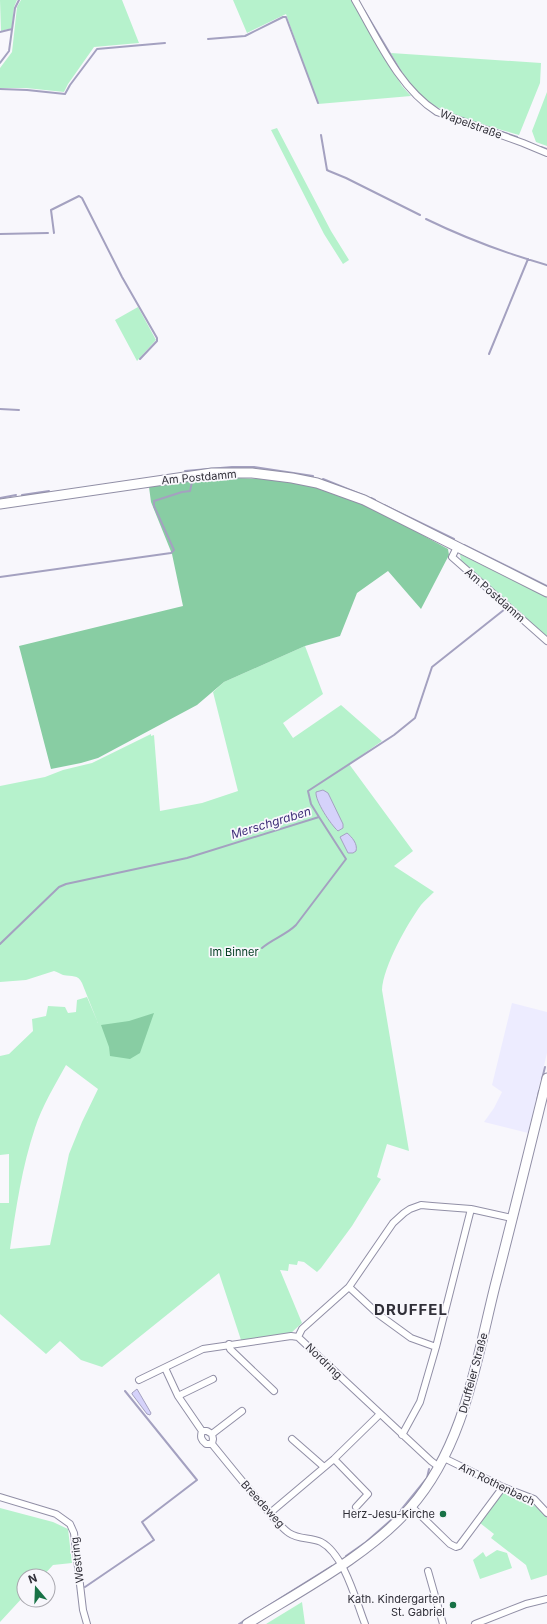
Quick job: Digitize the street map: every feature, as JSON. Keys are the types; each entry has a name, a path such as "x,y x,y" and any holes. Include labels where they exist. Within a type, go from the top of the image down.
{"street":[{"name":"Wapelstraße","path":"355,0 402,79 418,99 436,112 547,153"},
{"name":"Am Postdamm","path":"0,504 193,475 232,472 263,474 318,483 364,500 547,592"},
{"name":"Am Postdamm","path":"456,547 452,557 547,641"},
{"name":"Druffeler Straße","path":"247,1624 371,1545 412,1507 444,1458 467,1402 547,1078"},
{"name":"Nordring","path":"439,1467 298,1337 302,1329 349,1287 393,1223 404,1213 422,1206 471,1209 512,1218"},
{"path":"402,1434 420,1402 436,1347 471,1209"},
{"path":"349,1287 378,1314 411,1338 436,1347"},
{"path":"139,1380 203,1349 291,1336 298,1337"},
{"path":"229,1344 230,1349 274,1391"},
{"name":"Breedeweg","path":"165,1368 178,1396 202,1431 200,1436 202,1440 206,1444 212,1444 270,1513 289,1533 300,1538 313,1539 330,1549 346,1575 365,1624"},
{"path":"178,1396 213,1379"},
{"path":"212,1434 242,1411"},
{"path":"270,1513 334,1460 380,1414"},
{"path":"202,1431 207,1431 212,1434"},
{"path":"212,1434 212,1444"},
{"path":"292,1439 324,1467"},
{"name":"Am Rothenbach","path":"444,1458 503,1487 534,1499 547,1513"},
{"path":"334,1460 368,1494 356,1507"},
{"path":"412,1507 456,1547 459,1546 474,1527 503,1487"},
{"name":"Westring","path":"0,1497 56,1514 70,1524 74,1533 83,1610 87,1624"},
{"path":"428,1572 444,1624"},
{"path":"475,1624 526,1604 547,1599"}],"shaded area":[{"path":"512,1003 547,1012 547,1053 528,1133 484,1122 494,1108 502,1092 492,1085"}],"green space":[{"path":"0,0 17,0 14,7 12,28 1,31"},
{"path":"21,0 122,0 139,43 94,47 64,92 26,88 0,88 0,68 12,52 17,7"},
{"path":"233,0 351,0 402,86 411,96 318,104 286,14 247,33"},
{"path":"391,53 541,63 540,83 519,135 466,119 428,102 411,85"},
{"path":"547,92 547,146 536,142 532,131"},
{"path":"277,128 331,231 349,260 343,264 324,234 271,130"},
{"path":"138,307 156,340 137,361 115,320"},
{"path":"232,478 265,479 286,482 334,493 368,507 448,549 449,555 421,609 388,571 357,593 340,636 305,646 224,682 197,705 98,758 51,769 19,646 183,606 172,554 151,502 149,487 196,480"},
{"path":"460,554 547,597 547,638 461,561"},
{"name":"Im Binner","path":"305,646 323,694 283,723 293,738 341,705 382,741 349,764 413,851 394,866 434,892 421,905 403,934 391,958 383,981 382,990 409,1151 387,1144 377,1177 381,1179 352,1226 317,1272 304,1262 298,1261 297,1265 289,1264 288,1271 280,1270 302,1323 291,1333 241,1340 219,1273 102,1367 81,1360 60,1341 46,1354 0,1314 0,1203 9,1203 9,1154 0,1155 0,1056 9,1054 33,1031 32,1019 46,1016 48,1006 65,1007 68,1013 76,1012 77,1000 87,997 98,1023 82,983 77,977 63,975 54,971 26,980 0,982 0,786 45,777 63,770 92,763 151,734 151,736 154,735 160,811 202,803 238,791 213,692 224,682","holes":["66,1065 98,1089 69,1154 50,1245 10,1249 20,1188 30,1143 41,1112"]},
{"path":"154,1013 140,1053 130,1059 110,1056 109,1047 101,1025 129,1021"},
{"path":"505,1492 534,1505 547,1517 547,1575 531,1580 526,1565 491,1538 494,1534 480,1523 501,1493"},
{"path":"0,1508 53,1522 68,1529 72,1563 53,1565 50,1568 16,1568 16,1605 0,1622"},
{"path":"497,1550 507,1553 512,1568 480,1579 473,1560 483,1552 486,1557"},
{"path":"302,1602 305,1624 266,1624"}],"water":[{"path":"323,790 328,793 343,824 343,828 338,831 321,807 316,796 316,792"},
{"path":"347,833 353,839 356,846 356,851 353,853 348,853 340,837"},
{"path":"137,1389 151,1413 150,1415 147,1414 132,1394"}],"waterway":[{"path":"0,63 9,51 15,8 19,0"},
{"path":"364,10 401,72"},
{"path":"208,39 245,36 283,17 286,17 318,103"},
{"path":"0,32 12,29"},
{"path":"0,89 65,94 97,49 165,43"},
{"path":"478,124 517,137"},
{"path":"321,135 327,170 420,215"},
{"path":"541,147 547,149"},
{"path":"54,233 51,210 79,196 82,198 122,277 157,338 157,341 140,359"},
{"path":"426,219 485,245 547,265"},
{"path":"0,234 48,233"},
{"path":"489,354 528,259"},
{"path":"0,409 19,410"},
{"path":"185,471 232,467 254,467 313,476"},
{"path":"323,479 365,496"},
{"path":"0,577 171,553 174,550 154,506 154,501 190,491 192,482"},
{"path":"22,495 49,491"},
{"path":"0,498 16,495"},
{"path":"371,498 375,500"},
{"path":"384,505 454,539"},
{"path":"464,545 547,586"},
{"name":"Merschgraben","path":"0,944 59,887 66,884 187,858 319,817 311,804 308,791 394,735 415,718 432,667 505,609"},
{"path":"262,948 288,932 296,925 346,859 319,817"},
{"path":"542,1079 545,1067"},
{"path":"537,1101 539,1091"},
{"path":"85,1587 154,1540 142,1522 197,1480 125,1391"},
{"path":"401,1510 427,1478 429,1469"},
{"path":"346,1556 366,1542 399,1513"},
{"path":"239,1624 332,1566"}],"place":[{"name":"Herz-Jesu-Kirche","path":"443,1514"},
{"name":"Kath. Kindergarten St. Gabriel","path":"453,1605"}],"district":[{"name":"DRUFFEL","path":"411,1310"}]}
